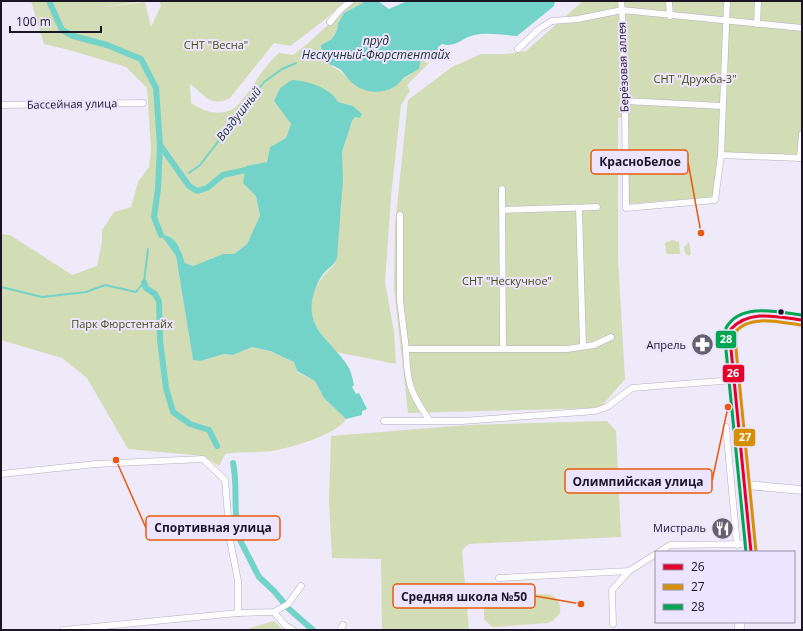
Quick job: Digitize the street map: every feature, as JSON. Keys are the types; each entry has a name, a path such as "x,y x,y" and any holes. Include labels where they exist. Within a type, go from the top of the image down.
{"main road":[{"path":"751,548 746,485 734,380 730,335 731,329 741,319 757,317 802,320"}],"street":[{"path":"330,22 351,1"},
{"path":"518,49 539,30 552,21 622,10 621,1"},
{"path":"669,1 670,16"},
{"path":"727,1 721,155 801,158 802,134"},
{"path":"757,24 758,1"},
{"name":"Берёзовая аллея","path":"721,155 715,200 626,208 622,10 802,28"},
{"path":"625,101 722,106"},
{"name":"Бассейная улица","path":"1,104 142,103"},
{"path":"502,189 503,348"},
{"path":"502,210 597,207"},
{"path":"579,208 583,346"},
{"path":"400,215 400,301 406,349 407,375 414,398 429,420"},
{"path":"406,349 567,348 594,345 611,337"},
{"path":"384,421 462,421 595,411 607,408 632,388 734,380"},
{"path":"726,427 737,545"},
{"path":"1,474 96,464 203,459 225,480 230,540 238,581 238,613"},
{"path":"746,485 802,490"},
{"path":"661,551 670,545 737,545 751,548"},
{"path":"613,624 612,590 629,571 655,555"},
{"path":"499,578 629,571"},
{"path":"63,630 238,613 274,612 286,606 301,586"},
{"path":"274,612 285,625 293,630"}],"green space":[{"name":"Парк Фюрстентайх","path":"31,1 143,1 100,8 145,2 151,27 161,6 159,1 345,1 327,18 290,46 274,43 230,98 223,101 213,101 208,99 190,84 191,103 215,113 226,112 235,107 245,97 269,63 279,53 293,55 354,1 366,1 344,13 338,23 337,30 332,39 321,45 332,67 343,73 352,82 362,88 371,91 379,91 387,89 419,69 421,60 429,63 407,85 410,91 401,105 391,197 385,282 394,332 396,364 336,352 323,337 313,319 311,311 312,296 315,289 319,282 334,265 341,210 342,152 351,124 358,111 353,106 280,88 274,101 291,124 286,138 270,147 267,162 258,165 244,183 256,196 260,216 247,244 234,254 223,254 193,266 185,263 180,248 161,235 176,256 193,360 200,361 224,354 233,355 252,347 269,351 294,362 297,372 315,381 324,398 346,419 341,425 334,430 312,440 288,447 271,451 225,454 219,466 204,456 128,449 87,378 62,358 1,340 1,234 10,235 72,275 97,266 102,242 102,230 114,212 131,207 138,182 149,167 151,150 147,88 126,67 44,44"},
{"path":"583,1 802,1 802,160 718,154 714,197 626,204 624,117 618,118 618,260 625,379 600,408 408,413 394,288 395,226 408,100 452,67 481,54 506,54 526,51"},
{"path":"672,240 679,242 680,254 666,253 665,243"},
{"path":"689,242 691,254 689,256 685,253 684,247"},
{"path":"607,421 616,431 621,537 469,544 462,550 469,630 382,630 381,559 332,558 329,501 331,436 469,425"},
{"path":"544,594 551,595 557,599 560,605 560,613 554,620 548,623 492,627 484,619 484,607 492,598"},
{"path":"274,621 283,630 250,630 250,628"}],"water":[{"name":"пруд Нескучный-Фюрстентайх","path":"366,1 378,1 389,9 407,1 555,1 554,6 517,36 479,34 470,36 455,44 442,44 438,47 438,57 421,60 419,69 405,77 394,87 388,90 372,92 356,86 341,70 323,60 321,45 332,39 337,30 338,23 344,13"},
{"name":"пруд Нескучный-Фюрстентайх","path":"292,80 311,83 318,86 330,92 338,102 353,106 362,114 360,118 355,117 352,121 342,152 343,180 337,258 318,282 314,293 312,306 316,327 344,360 352,376 354,385 352,387 356,394 359,393 367,409 362,411 362,415 346,419 324,398 315,381 297,371 294,362 270,351 252,347 233,355 224,354 200,361 193,360 176,256 161,235 174,240 180,248 185,263 193,266 223,254 234,254 247,244 260,216 256,196 243,183 246,166 267,162 270,147 286,138 291,124 274,101 280,88"}],"waterway":[{"path":"49,1 62,30 73,36 107,45 141,59 156,88 160,145 158,189 154,217 161,235"},
{"name":"Воздушный","path":"189,173 200,165 264,82 282,69 296,63"},
{"path":"160,145 189,186 197,191 207,188 223,175 246,170"},
{"name":"Воздушный","path":"1,287 42,297 86,292 105,285 136,292 144,282 148,249"},
{"path":"144,282 146,288 155,294 159,301 160,340 166,388 173,412 190,424 209,430 217,446"},
{"path":"233,463 238,529"},
{"path":"239,533 240,540 259,577 274,591 289,609 313,630"}],"transit line":[{"name":"28","path":"746,551 726,350 726,328 732,320 750,312 772,311 802,315"},
{"name":"26","path":"751,551 731,349 731,329 739,323 755,317 774,316 802,320"},
{"name":"27","path":"756,551 736,349 736,331 743,326 758,321 801,325"}],"place":[{"name":"КрасноБелое","path":"701,233"},
{"name":"Апрель","path":"702,345"},
{"name":"Олимпийская улица","path":"728,407"},
{"name":"Спортивная улица","path":"116,460"},
{"name":"Мистраль","path":"722,528"},
{"name":"Средняя школа №50","path":"581,604"}],"park label":[{"name":"СНТ \"Весна\"","path":"216,45"},
{"name":"СНТ \"Дружба-3\"","path":"695,79"},
{"name":"СНТ \"Нескучное\"","path":"507,281"}]}
